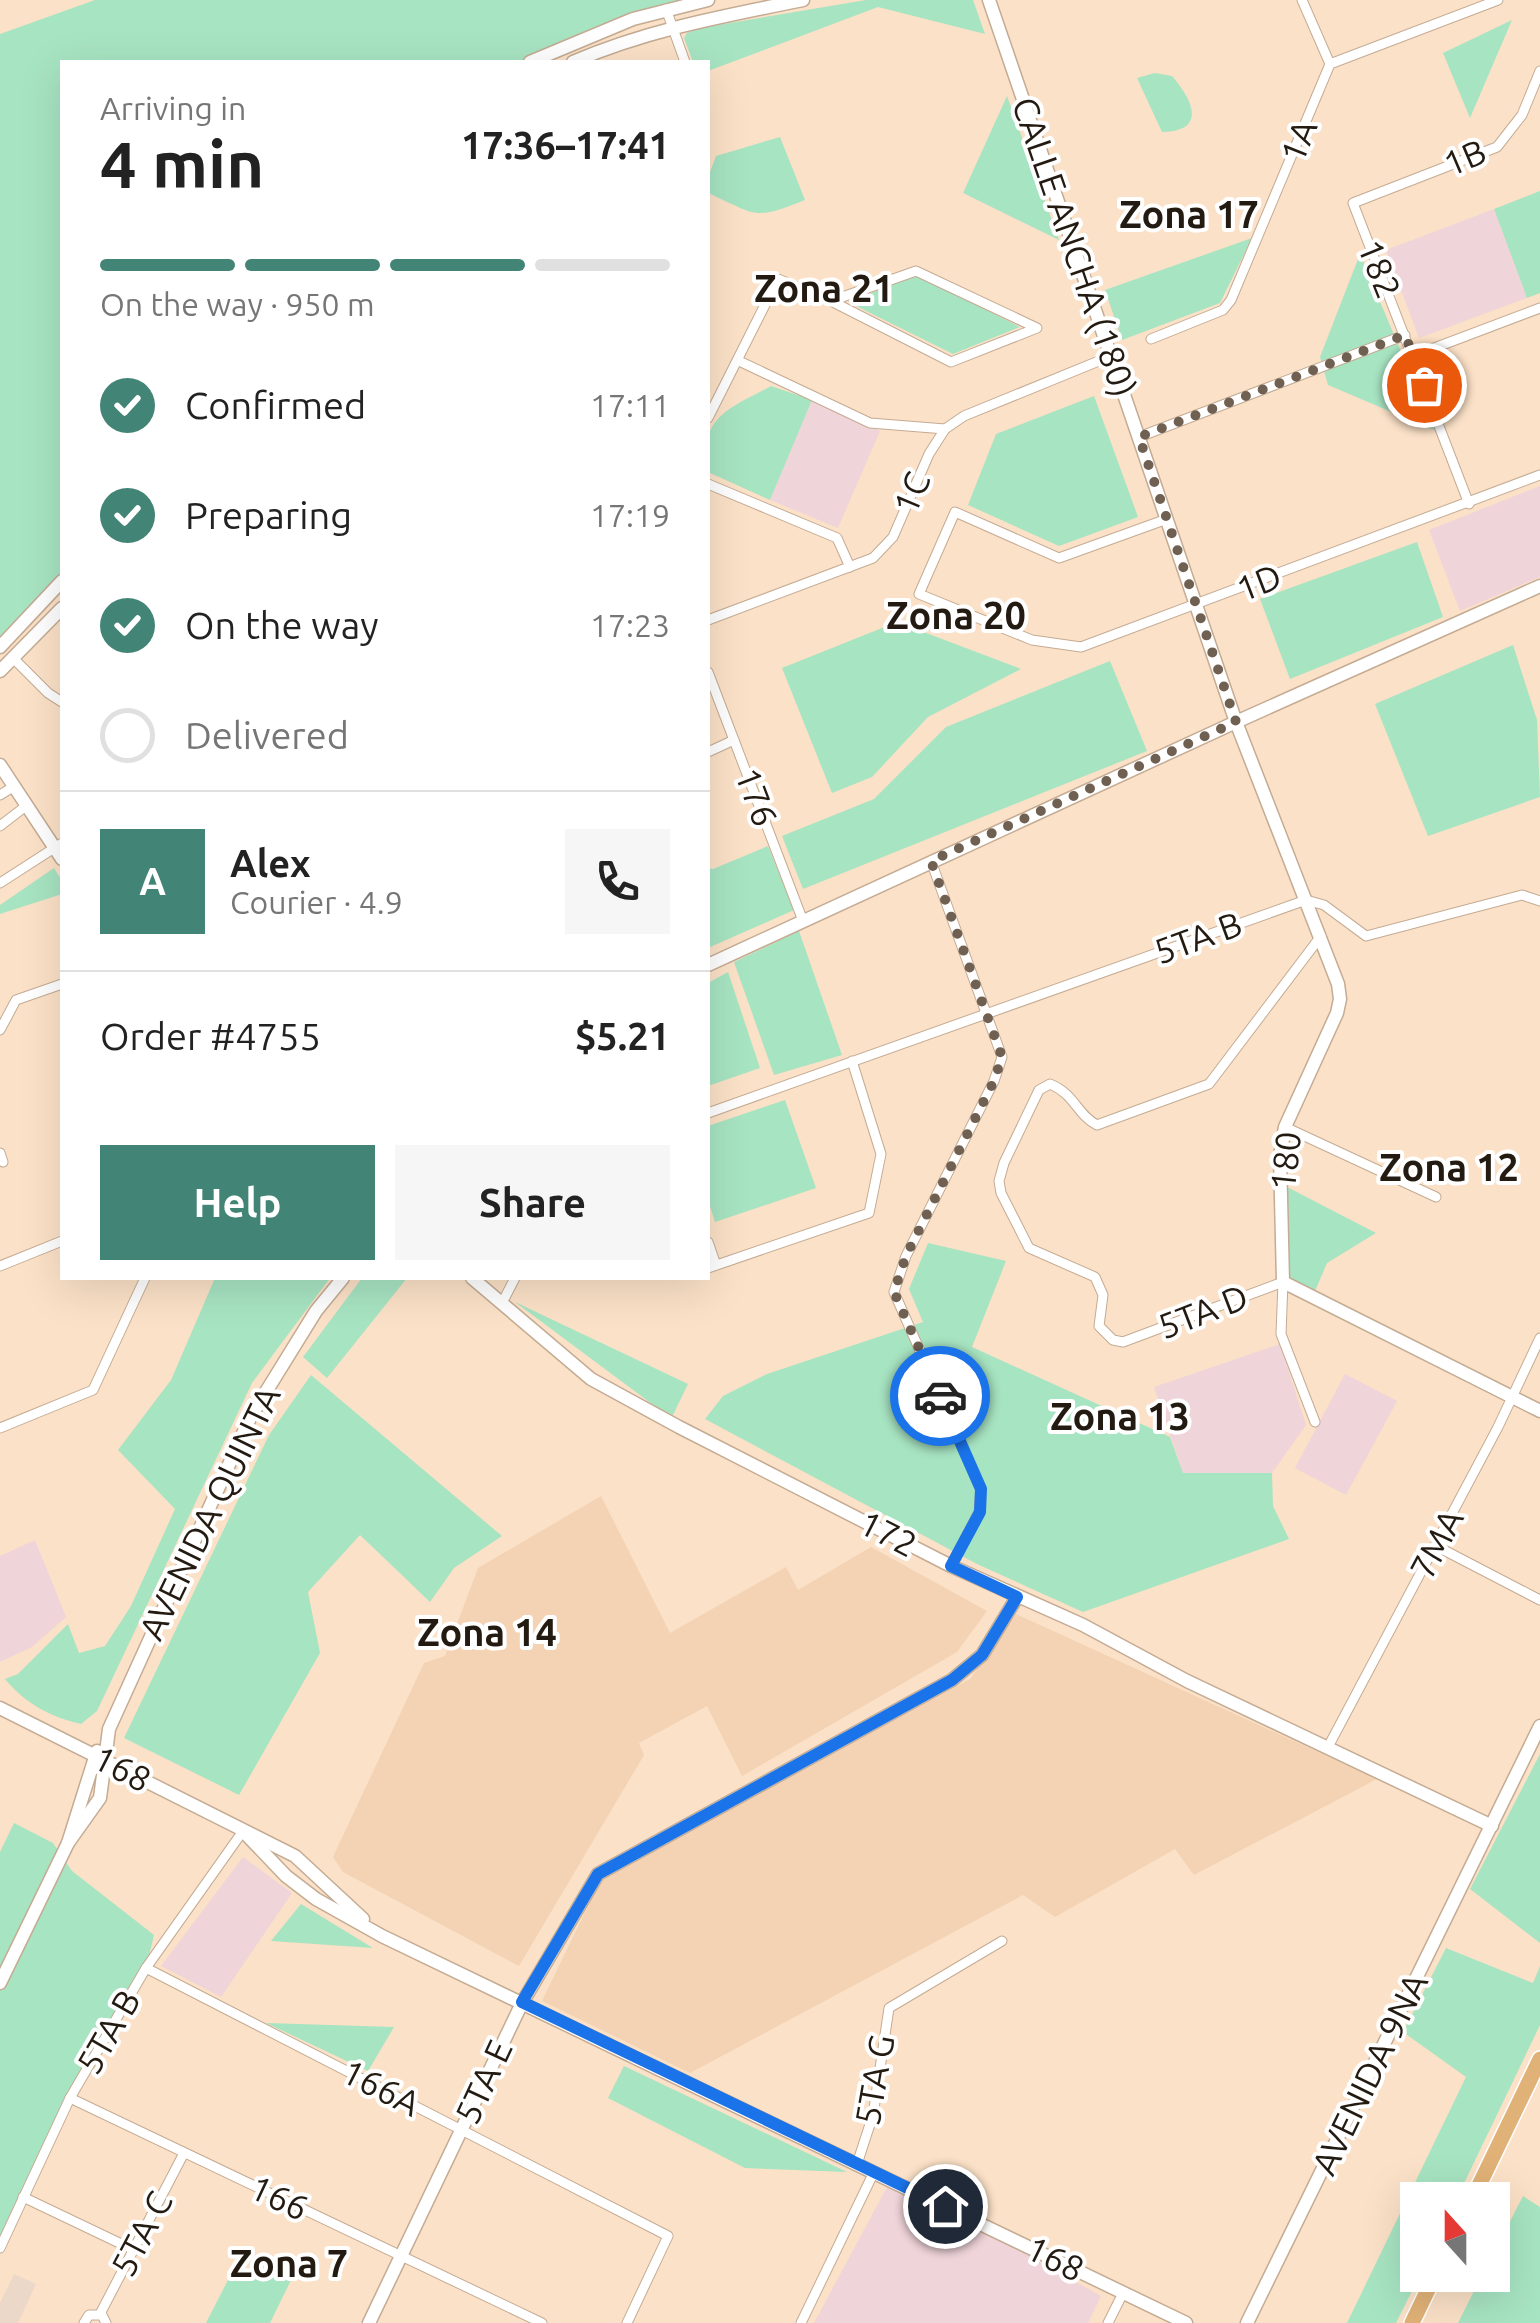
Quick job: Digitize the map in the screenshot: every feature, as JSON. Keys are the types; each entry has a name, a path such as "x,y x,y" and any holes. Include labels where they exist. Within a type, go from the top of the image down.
{"highway":[{"path":"1481,2182 1540,2059"},
{"path":"1412,2323 1428,2292"}],"street":[{"path":"534,60 666,9 708,0"},
{"path":"578,60 672,26 803,0"},
{"name":"CALLE ANCHA (180)","path":"989,0 1236,722"},
{"path":"1302,0 1330,64 1498,0"},
{"path":"666,9 684,60"},
{"name":"1A","path":"1150,339 1223,310 1231,300 1330,64"},
{"name":"1B","path":"1353,203 1497,147 1522,115 1540,71"},
{"name":"182","path":"1353,203 1469,504"},
{"path":"710,414 778,279 831,301 951,362 1037,328 916,271 831,301"},
{"path":"1413,356 1540,308"},
{"path":"1139,437 1405,335"},
{"name":"1C","path":"710,619 873,558 893,537 929,454 945,430 964,416 1111,356"},
{"path":"739,361 870,423 945,430"},
{"name":"1D","path":"1167,519 1058,558 955,512 919,594 1032,640 1080,647 1540,475"},
{"path":"710,485 837,538 850,566"},
{"path":"0,647 60,583"},
{"path":"710,963 1540,586"},
{"path":"0,671 60,610"},
{"path":"14,659 60,701"},
{"name":"176","path":"710,677 804,921"},
{"name":"180","path":"1236,722 1322,936 1340,999 1285,1127 1280,1156 1282,1282"},
{"path":"710,751 734,740"},
{"path":"0,766 60,849 0,884"},
{"path":"0,796 14,787"},
{"path":"0,826 26,806"},
{"path":"931,861 1002,1057 994,1081 906,1256 894,1292 981,1489 980,1512 951,1566"},
{"path":"1306,900 1324,905 1366,936 1522,894 1540,901"},
{"name":"5TA B","path":"710,1111 1306,900"},
{"name":"5TA D","path":"1282,1282 1123,1342 1113,1340 1099,1326 1103,1295 1095,1277 1029,1248 1010,1216 999,1181 1039,1090 1050,1084 1076,1101 1087,1120 1097,1124 1209,1084 1322,936"},
{"path":"0,1030 16,1000 60,985"},
{"path":"712,1266 869,1213 881,1154 852,1061"},
{"path":"1285,1127 1436,1197"},
{"path":"0,1266 60,1242"},
{"path":"0,1428 93,1390 145,1280"},
{"name":"AVENIDA QUINTA","path":"100,1758 108,1729 250,1416 316,1311 341,1280"},
{"name":"172","path":"474,1280 591,1378 951,1566 1083,1625 1187,1681 1492,1826"},
{"path":"502,1303 514,1280"},
{"path":"1315,1422 1281,1334 1282,1282 1540,1411"},
{"name":"7MA","path":"1328,1747 1514,1398 1540,1338"},
{"path":"1436,1546 1540,1600"},
{"name":"5TA E","path":"369,2323 522,2002 598,1874 952,1680 982,1655 1017,1597"},
{"name":"168","path":"0,1708 295,1856 382,1936"},
{"name":"AVENIDA 9NA","path":"1247,2323 1540,1726"},
{"path":"100,1758 102,1790"},
{"path":"0,1983 68,1843 100,1758"},
{"path":"68,1843 102,1790 131,1773"},
{"name":"5TA B","path":"0,2248 70,2098 146,1968 242,1831"},
{"name":"168","path":"242,1831 286,1876 316,1899 382,1936 1186,2323"},
{"name":"5TA G","path":"857,2164 873,2116 889,2008 1002,1941"},
{"name":"166A","path":"146,1968 668,2236 627,2323"},
{"name":"166","path":"70,2098 542,2323"},
{"name":"5TA C","path":"103,2319 184,2154"},
{"name":"5TA G","path":"801,2323 874,2172"},
{"path":"23,2197 134,2250"},
{"path":"1108,2323 1124,2292"},
{"path":"84,2323 89,2315 103,2319"}],"shaded area":[{"path":"1494,209 1527,298 1419,338 1386,250"},
{"path":"812,400 880,431 838,528 770,500"},
{"path":"1540,486 1540,577 1460,611 1429,530"},
{"path":"1280,1344 1306,1425 1272,1473 1183,1473 1154,1387"},
{"path":"1345,1374 1397,1401 1346,1495 1295,1468"},
{"path":"601,1496 670,1633 786,1567 798,1590 871,1547 987,1611 957,1652 742,1776 707,1706 639,1743 644,1755 519,1966 343,1872 333,1857 424,1663 445,1656 478,1568"},
{"path":"35,1540 66,1617 32,1647 0,1662 0,1556"},
{"path":"1016,1614 1377,1779 1194,1875 1175,1849 1055,1917 1023,1895 690,2073 542,2001 601,1879 970,1679"},
{"path":"243,1857 292,1893 221,1997 161,1966"},
{"path":"887,2187 1012,2246 1101,2296 1088,2323 814,2323"},
{"path":"14,2274 36,2284 18,2323 0,2323 0,2303"}],"green space":[{"path":"95,0 685,0 600,25 523,60 60,60 60,576 0,638 0,34"},
{"path":"866,0 973,0 985,34 878,7 710,70 710,60 692,60 684,38 700,28"},
{"path":"1512,20 1470,118 1443,53"},
{"path":"1155,73 1172,76 1185,94 1192,112 1186,126 1162,132 1137,78"},
{"path":"1007,96 1059,240 963,193"},
{"path":"780,137 805,200 775,211 755,213 710,194 710,172 716,156"},
{"path":"1540,191 1540,293 1527,298 1494,209"},
{"path":"1252,238 1220,303 1122,340 1105,290"},
{"path":"1360,254 1434,430 1328,385 1320,357"},
{"path":"917,275 1020,327 953,354 848,302"},
{"path":"771,386 812,400 770,500 710,473 712,427 743,401"},
{"path":"1094,396 1138,517 1059,546 968,505 996,434"},
{"path":"1417,542 1443,617 1290,679 1260,599"},
{"path":"897,622 1021,669 928,717 872,777 832,793 782,668"},
{"path":"1513,645 1537,720 1540,797 1428,836 1375,704"},
{"path":"1110,661 1147,751 803,889 782,836 874,799 946,727"},
{"path":"768,846 794,910 710,947 710,868"},
{"path":"54,868 60,878 60,895 0,914 0,905"},
{"path":"799,931 842,1055 774,1075 734,962"},
{"path":"728,972 760,1068 710,1085 710,982"},
{"path":"785,1100 816,1188 715,1222 710,1206 710,1125"},
{"path":"1287,1187 1376,1233 1327,1263 1315,1291 1290,1280"},
{"path":"928,1243 1006,1261 972,1347 1170,1437 1183,1473 1272,1473 1273,1506 1289,1539 1083,1612 977,1564 705,1419 723,1396 767,1374 923,1322 909,1289"},
{"path":"214,1280 329,1280 252,1383 97,1711 81,1724 39,1708 5,1679 18,1674 68,1624 79,1653 105,1646 131,1606 175,1509 118,1450 171,1380"},
{"path":"361,1280 405,1280 327,1378 303,1357"},
{"path":"515,1302 688,1384 673,1415 656,1407"},
{"path":"311,1375 502,1536 454,1568 430,1602 360,1535 308,1592 320,1653 239,1795 124,1738 269,1435"},
{"path":"1540,1754 1540,1943 1470,1889"},
{"path":"14,1823 53,1843 72,1871 154,1935 146,1968 70,2099 0,2248 0,1852"},
{"path":"301,1904 373,1948 271,1941"},
{"path":"1446,1948 1533,1983 1540,1966 1540,2025 1465,2182 1415,2182 1466,2077 1403,2032"},
{"path":"266,2023 394,2027 368,2071"},
{"path":"624,2066 847,2172 745,2168 608,2098"},
{"path":"1523,2196 1540,2207 1540,2323 1458,2323 1474,2292 1510,2292 1510,2222"},
{"path":"1400,2213 1400,2292 1412,2292 1396,2323 1347,2323"},
{"path":"229,2278 292,2278 270,2323 206,2323"}],"way so far":[{"path":"940,1396 894,1292 906,1256 994,1081 1002,1057 931,861 1236,722 1139,437 1405,335 1424,385"}],"district":[{"name":"Zona 17","path":"1189,215"},
{"name":"Zona 21","path":"824,289"},
{"name":"Zona 20","path":"956,616"},
{"name":"Zona 12","path":"1449,1168"},
{"name":"Zona 13","path":"1120,1417"},
{"name":"Zona 14","path":"487,1633"},
{"name":"Zona 7","path":"289,2264"}],"route":[{"path":"940,1396 981,1489 980,1512 951,1566 1017,1597 982,1655 952,1680 598,1874 522,2002 945,2206"}]}
